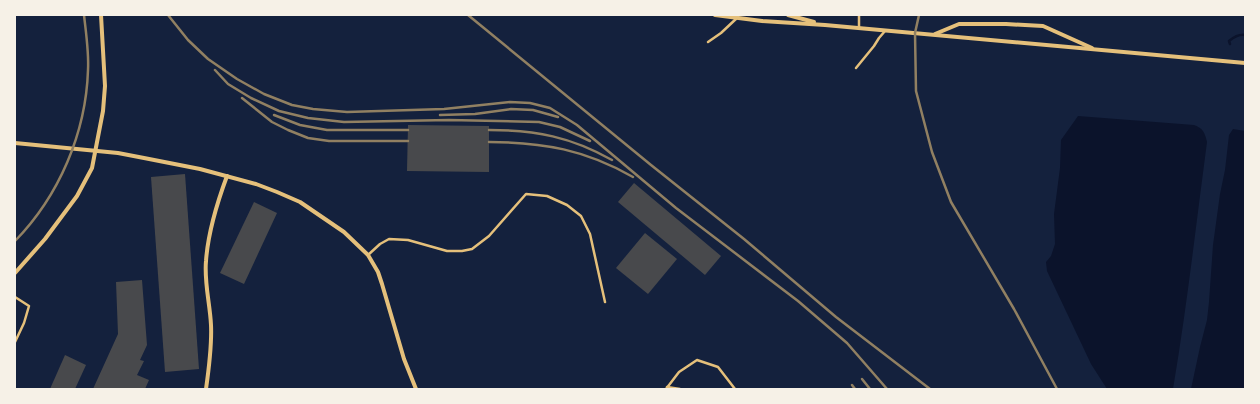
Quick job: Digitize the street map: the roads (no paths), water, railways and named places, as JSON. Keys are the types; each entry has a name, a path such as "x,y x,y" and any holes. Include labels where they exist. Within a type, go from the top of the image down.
{"street":[{"path":"15,273 45,239 76,196 92,168 103,111 105,86 101,15"},
{"path":"714,15 762,21 886,30 1245,63"},
{"path":"788,15 824,25"},
{"path":"934,35 959,24 1043,26 1096,50"},
{"path":"15,143 118,153 200,168 256,184 300,202 344,232 368,255 378,272 404,359 416,389"},
{"path":"206,389 211,326 206,263 208,244 216,208 227,176"}],"lane":[{"path":"859,15 859,28"},
{"path":"708,42 721,34 737,18"},
{"path":"856,68 886,30"},
{"path":"368,255 380,244 389,239 408,240 447,250 462,251 472,248 489,236 526,194 547,196 567,205 581,216 590,234 605,302"},
{"path":"15,297 29,306 24,323 15,342"},
{"path":"666,388 679,372 697,360 718,367 735,389"},
{"path":"666,388 680,389"}],"water":[{"path":"1078,116 1194,125 1202,129 1205,136 1207,142 1173,389 1107,389 1091,364 1047,271 1046,262 1051,256 1055,244 1054,214 1060,168 1061,140"},
{"path":"1233,129 1245,131 1245,389 1191,389 1207,320 1213,245 1229,135"}],"waterway":[{"path":"1230,44 1229,41 1235,37 1245,35"}],"railway":[{"path":"15,241 45,204 57,184 76,140 86,94 88,70 88,49 84,15"},
{"path":"168,15 188,40 208,59 237,79 264,94 292,105 313,109 347,112 444,109 510,102 530,103 550,108 577,125 676,208 798,301 847,343 887,389"},
{"path":"468,15 744,239 836,317 930,389"},
{"path":"919,15 915,33 916,91 932,152 951,202 1014,309 1057,389"},
{"path":"215,70 228,84 251,98 279,111 308,118 344,122 449,120 539,122 560,127 590,141"},
{"path":"242,98 272,122 308,138 329,141 408,141"},
{"path":"440,115 475,114 511,109 533,110 558,117"},
{"path":"274,115 300,125 327,130 408,130"},
{"path":"489,130 522,131 553,136 597,152 612,160"},
{"path":"489,142 509,142 564,149 598,160 633,177"},
{"path":"862,379 870,389"},
{"path":"852,385 855,389"}]}
